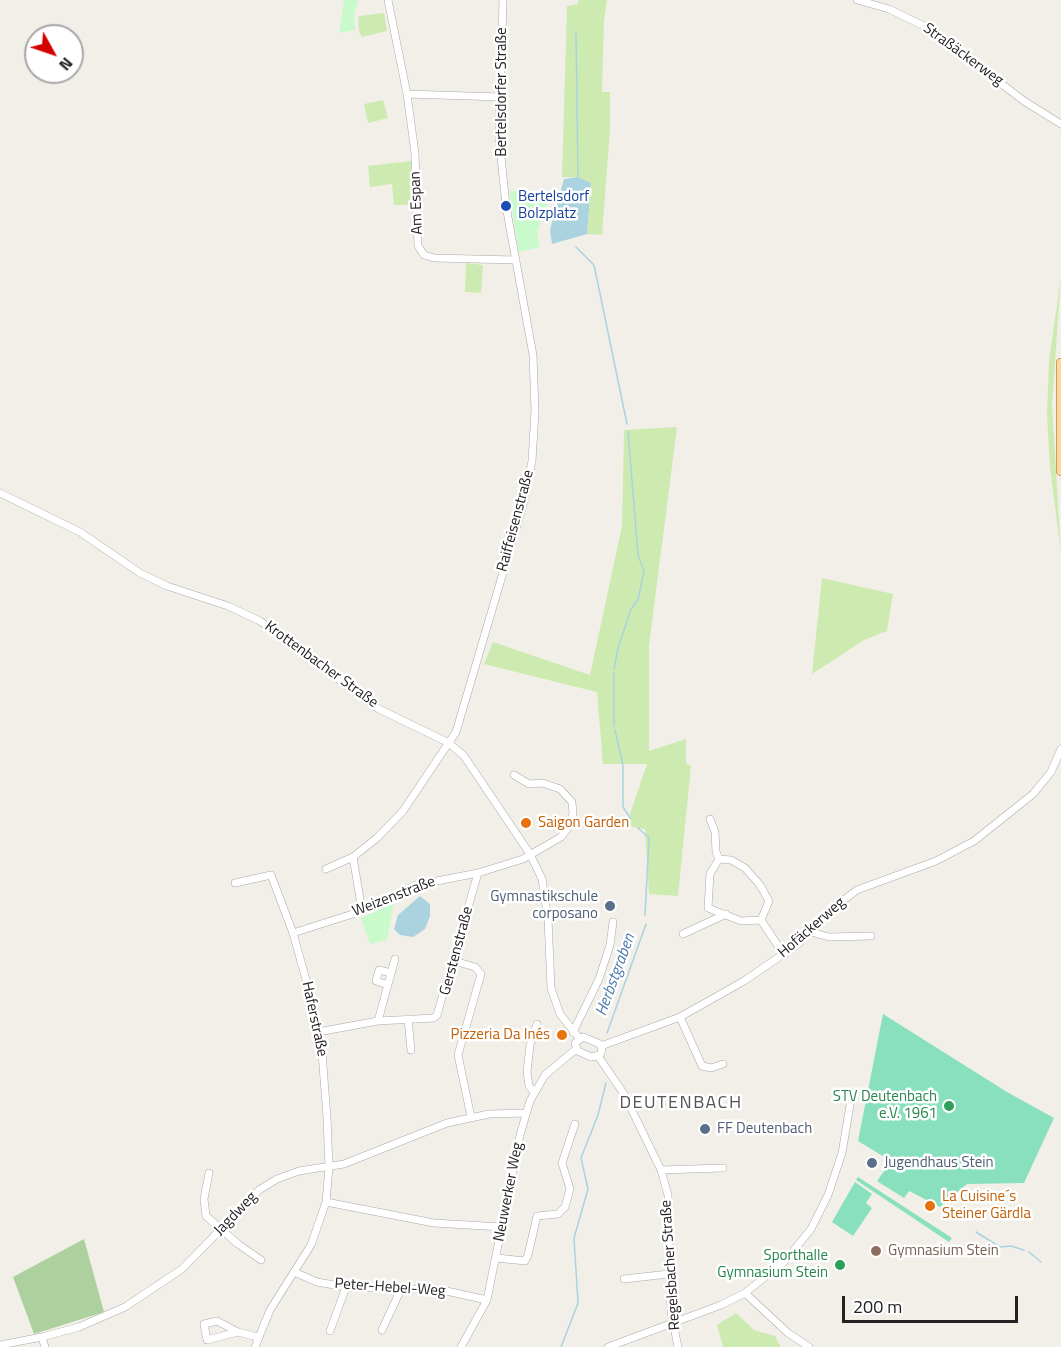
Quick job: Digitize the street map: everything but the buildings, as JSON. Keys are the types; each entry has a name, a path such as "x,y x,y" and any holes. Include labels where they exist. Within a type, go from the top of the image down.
{"main road":[{"path":"1061,363 1061,471"}],"street":[{"name":"Am Espan","path":"388,0 407,94 418,184 418,246 424,255 516,260"},
{"name":"Bertelsdorfer Straße","path":"503,0 500,145 506,206 522,291"},
{"name":"Straßäckerweg","path":"857,0 889,9 920,23 1024,101 1061,124"},
{"path":"407,94 500,97"},
{"name":"Raiffeisenstraße","path":"326,869 352,857 377,838 403,811 456,732 520,515 532,461 536,411 533,355 522,291"},
{"name":"Krottenbacher Straße","path":"0,492 80,532 141,573 167,586 228,606 260,621 377,708 449,743"},
{"path":"449,743 475,770 530,854 542,879 548,919 551,988 560,1014 579,1038 592,1040 601,1046 602,1052 598,1056 591,1057 576,1049 575,1043 579,1038"},
{"name":"Hofäckerweg","path":"601,1046 680,1017 784,955 811,932 833,908 857,890 956,852 1018,808 1045,780 1061,749"},
{"name":"Weizenstraße","path":"293,933 362,911 416,885 478,873 523,859 561,837 568,828 573,814 572,802 560,789 543,783 529,784 514,775"},
{"path":"710,819 716,832 716,852 719,859"},
{"path":"352,857 362,911"},
{"path":"719,859 710,874 708,908 741,921 761,920"},
{"path":"719,859 731,860 744,868 760,885 769,901 761,920"},
{"name":"Gerstenstraße","path":"318,1032 378,1021 438,1015 478,873"},
{"name":"Haferstraße","path":"235,883 271,875 293,933 318,1032 325,1079 329,1168 326,1202 311,1245 270,1310 257,1337 255,1347"},
{"path":"683,933 726,914"},
{"path":"761,920 784,955"},
{"path":"573,1032 599,979 610,945 613,922"},
{"path":"811,932 829,937 871,936"},
{"path":"378,1021 395,959"},
{"path":"454,962 475,967 481,974 458,1055 471,1117"},
{"path":"388,985 376,981 379,970 391,973"},
{"path":"680,1017 702,1066 711,1068 723,1064"},
{"path":"408,1019 411,1050"},
{"path":"534,1092 529,1086 527,1072 530,1045 537,1024"},
{"name":"Neuwerker Weg","path":"461,1347 487,1300 525,1113 534,1092 554,1066 576,1049"},
{"name":"Regelsbacher Straße","path":"598,1056 624,1094 661,1170 668,1195 672,1323 678,1347"},
{"path":"608,1347 711,1310 746,1293 785,1261 817,1218 828,1195 842,1153 852,1093"},
{"name":"Jagdweg","path":"0,1345 42,1337 88,1324 134,1302 182,1269 259,1190 277,1179 299,1171 329,1168 447,1123 489,1114 525,1113"},
{"path":"497,1258 525,1261 537,1216 558,1214 565,1207 570,1189 562,1163 575,1124"},
{"path":"661,1170 723,1168"},
{"path":"209,1173 204,1199 206,1216 220,1230 261,1260"},
{"path":"326,1202 434,1223 502,1227"},
{"name":"Peter-Hebel-Weg","path":"294,1272 317,1282 346,1287 454,1292 487,1300"},
{"path":"624,1279 669,1274"},
{"path":"330,1331 346,1287"},
{"path":"382,1330 401,1289"},
{"path":"746,1293 788,1333 809,1347"},
{"path":"238,1332 207,1340 204,1324 217,1321 238,1332 257,1337"},
{"path":"42,1337 45,1347"}],"green space":[{"path":"344,0 358,0 354,15 355,30 339,33"},
{"path":"578,0 607,0 604,21 602,92 610,92 610,129 602,235 587,234 591,183 578,177 562,177 567,6 578,4"},
{"path":"384,13 387,31 362,37 359,31 358,16"},
{"path":"383,100 388,118 368,123 364,104"},
{"path":"411,161 413,205 394,205 392,184 370,187 368,166"},
{"path":"509,191 552,191 537,232 540,247 519,252"},
{"path":"466,263 483,265 481,293 465,292"},
{"path":"1061,277 1052,405 1061,554 1050,467 1047,415 1049,361"},
{"path":"677,427 649,646 649,751 686,739 686,763 691,766 678,896 649,894 645,829 626,826 647,764 603,764 597,692 484,664 493,642 590,675 622,526 624,430"},
{"path":"822,578 893,594 887,631 864,640 812,674"},
{"path":"394,903 387,940 370,944 361,918"},
{"name":"STV Deutenbach e.V. 1961","path":"883,1014 1007,1092 1054,1118 1024,1183 967,1184 940,1207 909,1191 904,1198 877,1181 891,1161 858,1141"},
{"path":"858,1177 952,1238 949,1242 856,1180"},
{"path":"855,1182 872,1194 866,1203 872,1208 853,1236 832,1222"},
{"path":"84,1239 104,1312 34,1334 13,1277"},
{"path":"736,1313 754,1330 775,1336 781,1347 723,1347 717,1325"}],"water":[{"path":"578,177 591,183 587,234 552,244 550,230 564,179"},
{"path":"420,896 430,904 430,916 425,929 413,937 400,935 394,929 398,915"}],"waterway":[{"path":"576,32 578,177"},
{"path":"576,247 594,265 627,424"},
{"path":"614,669 618,648 631,609 638,600 644,571 638,555 628,432"},
{"path":"614,673 614,726"},
{"path":"615,730 623,765 623,807 631,819"},
{"name":"Herbstgraben","path":"638,828 649,838 645,915"},
{"name":"Herbstgraben","path":"607,1033 646,924"},
{"name":"Herbstgraben","path":"561,1347 578,1303 574,1238 588,1189 581,1158 598,1115 606,1083"},
{"path":"976,1232 1000,1247 1011,1246 1024,1250"},
{"path":"1029,1252 1041,1262"}],"place":[{"name":"Bertelsdorf Bolzplatz","path":"506,206"},
{"name":"Saigon Garden","path":"526,823"},
{"name":"Gymnastikschule corposano","path":"610,906"},
{"name":"Pizzeria Da Inés","path":"562,1035"},
{"name":"STV Deutenbach e.V. 1961","path":"949,1106"},
{"name":"FF Deutenbach","path":"705,1129"},
{"name":"Jugendhaus Stein","path":"872,1163"},
{"name":"La Cuisine´s Steiner Gärdla","path":"930,1206"},
{"name":"Gymnasium Stein","path":"876,1251"},
{"name":"Sporthalle Gymnasium Stein","path":"840,1265"}],"district":[{"name":"DEUTENBACH","path":"681,1104"}]}
